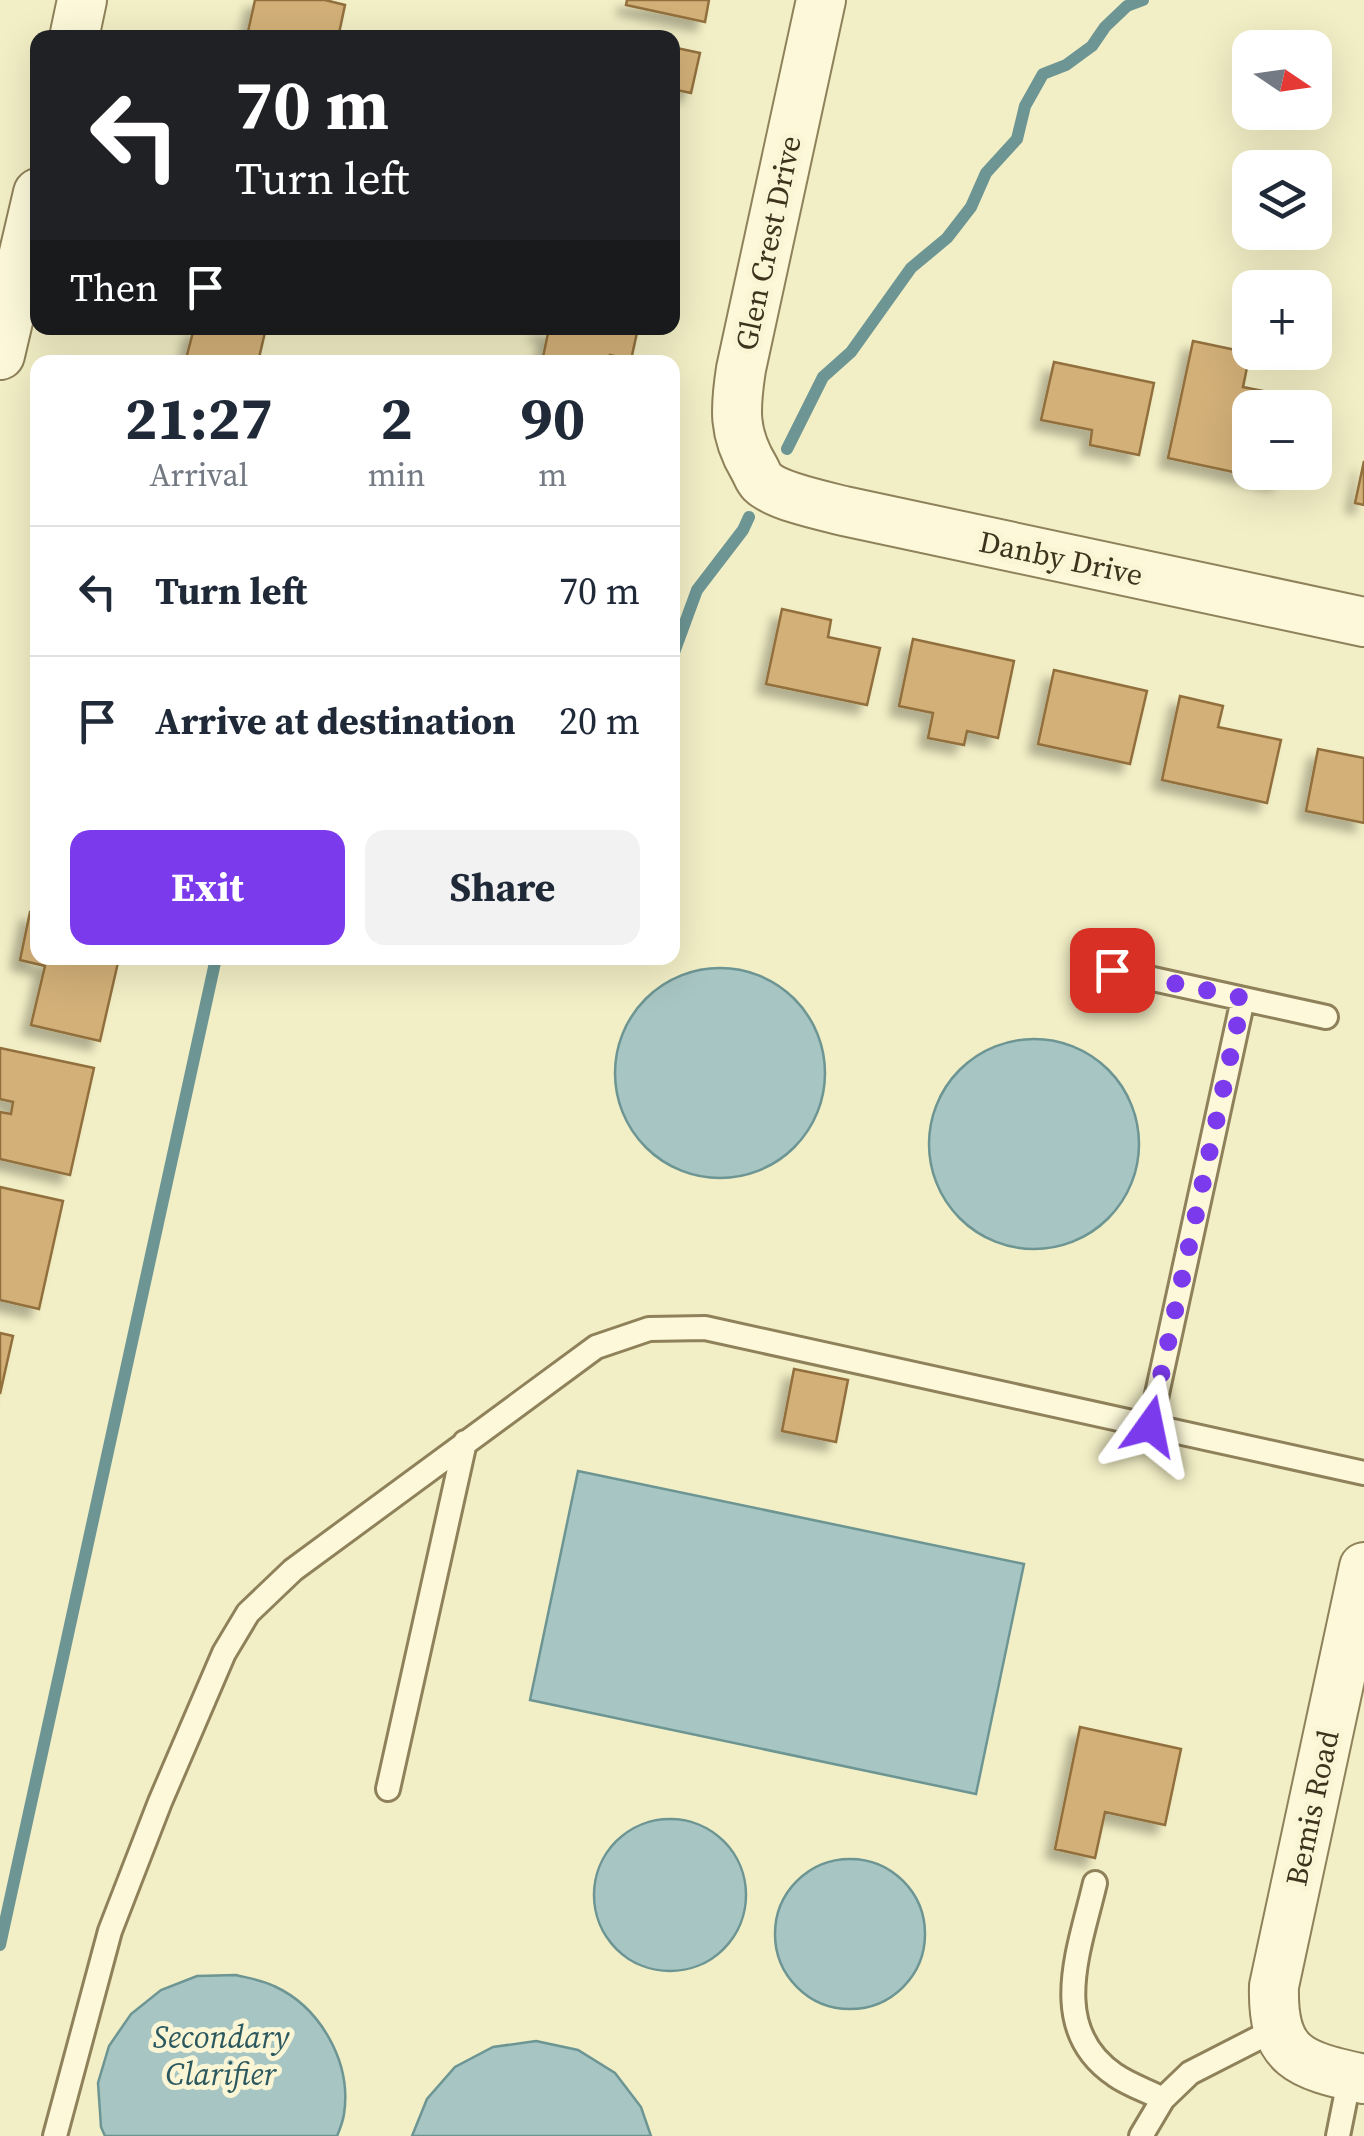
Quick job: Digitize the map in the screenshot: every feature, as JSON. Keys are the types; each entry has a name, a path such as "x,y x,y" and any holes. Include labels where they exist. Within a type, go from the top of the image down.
{"street":[{"path":"76,30 82,0"},
{"name":"Glen Crest Drive","path":"762,482 736,427 736,401 821,0"},
{"path":"0,355 30,227"},
{"name":"Danby Drive","path":"762,482 800,500 844,512 1364,622"},
{"name":"Bemis Road","path":"1282,2038 1274,2010 1274,1986 1364,1568"},
{"path":"1282,2038 1294,2056 1307,2064 1357,2078"}],"lane":[{"path":"1112,970 1326,1016"},
{"path":"1150,1426 1243,998"},
{"path":"55,2136 110,1931 224,1653 248,1613 293,1570 596,1347 649,1329 704,1328 1364,1473"},
{"path":"388,1789 465,1442"},
{"path":"1095,1883 1073,1980 1072,2007 1079,2034 1094,2058 1116,2076 1163,2099"},
{"path":"1141,2136 1163,2099 1190,2073 1282,2038"},
{"path":"1338,2136 1357,2078"}],"water":[{"path":"720,968 760,976 794,999 817,1033 825,1073 817,1113 794,1147 760,1170 720,1178 680,1170 646,1147 623,1113 615,1073 623,1033 646,999 680,976"},
{"path":"1034,1039 1074,1047 1108,1070 1131,1104 1139,1144 1131,1184 1108,1218 1074,1241 1034,1249 994,1241 960,1218 937,1184 929,1144 937,1104 960,1070 994,1047"},
{"path":"578,1471 1024,1564 976,1794 530,1700"},
{"path":"670,1819 699,1825 724,1841 740,1866 746,1895 740,1924 724,1949 699,1965 670,1971 641,1965 616,1949 600,1924 594,1895 600,1866 616,1841 641,1825"},
{"path":"850,1859 879,1865 903,1881 919,1905 925,1934 919,1963 903,1987 879,2003 850,2009 821,2003 797,1987 781,1963 775,1934 781,1905 797,1881 821,1865"},
{"name":"Secondary Clarifier","path":"236,1975 291,1995 329,2038 343,2075 345,2094 344,2117 337,2136 105,2136 98,2083 109,2046 131,2014 161,1990 197,1976"},
{"path":"536,2041 578,2050 615,2073 641,2107 651,2136 412,2136 427,2099 455,2067 493,2047"}],"building":[{"path":"255,0 325,0 345,5 340,30 248,30"},
{"path":"627,0 709,0 705,22 626,5"},
{"path":"680,49 700,53 691,93 680,91"},
{"path":"192,335 264,335 260,355 187,355"},
{"path":"548,335 636,335 632,355 543,355"},
{"path":"1193,341 1232,349 1232,370 1246,370 1243,387 1258,390 1232,390 1232,472 1168,458"},
{"path":"1054,362 1154,383 1139,455 1090,445 1092,430 1041,420"},
{"path":"1364,461 1364,505 1355,503"},
{"path":"782,609 831,620 828,637 880,648 867,705 766,684"},
{"path":"913,639 1014,661 998,738 967,731 964,745 928,738 933,713 899,706"},
{"path":"1054,670 1147,691 1130,764 1038,744"},
{"path":"1180,696 1223,706 1218,727 1281,740 1267,803 1162,780"},
{"path":"1318,749 1364,758 1364,823 1306,811"},
{"path":"30,912 30,962 20,960"},
{"path":"41,965 117,965 100,1041 31,1025 45,966"},
{"path":"0,1048 94,1068 70,1175 0,1159 0,1112 11,1114 13,1102 0,1099"},
{"path":"0,1187 63,1201 39,1309 0,1300"},
{"path":"0,1333 13,1336 0,1394"},
{"path":"794,1369 848,1380 836,1442 782,1431"},
{"path":"1080,1727 1181,1749 1165,1825 1105,1812 1095,1858 1055,1849"}],"waterway":[{"path":"787,449 823,377 851,352 911,268 947,238 971,207 986,173 1017,139 1025,106 1043,74 1066,65 1092,46 1127,6 1143,0"},
{"path":"680,636 697,590 749,517"},
{"path":"0,1945 214,965"}],"route":[{"path":"1112,970 1243,998 1150,1426"}]}
